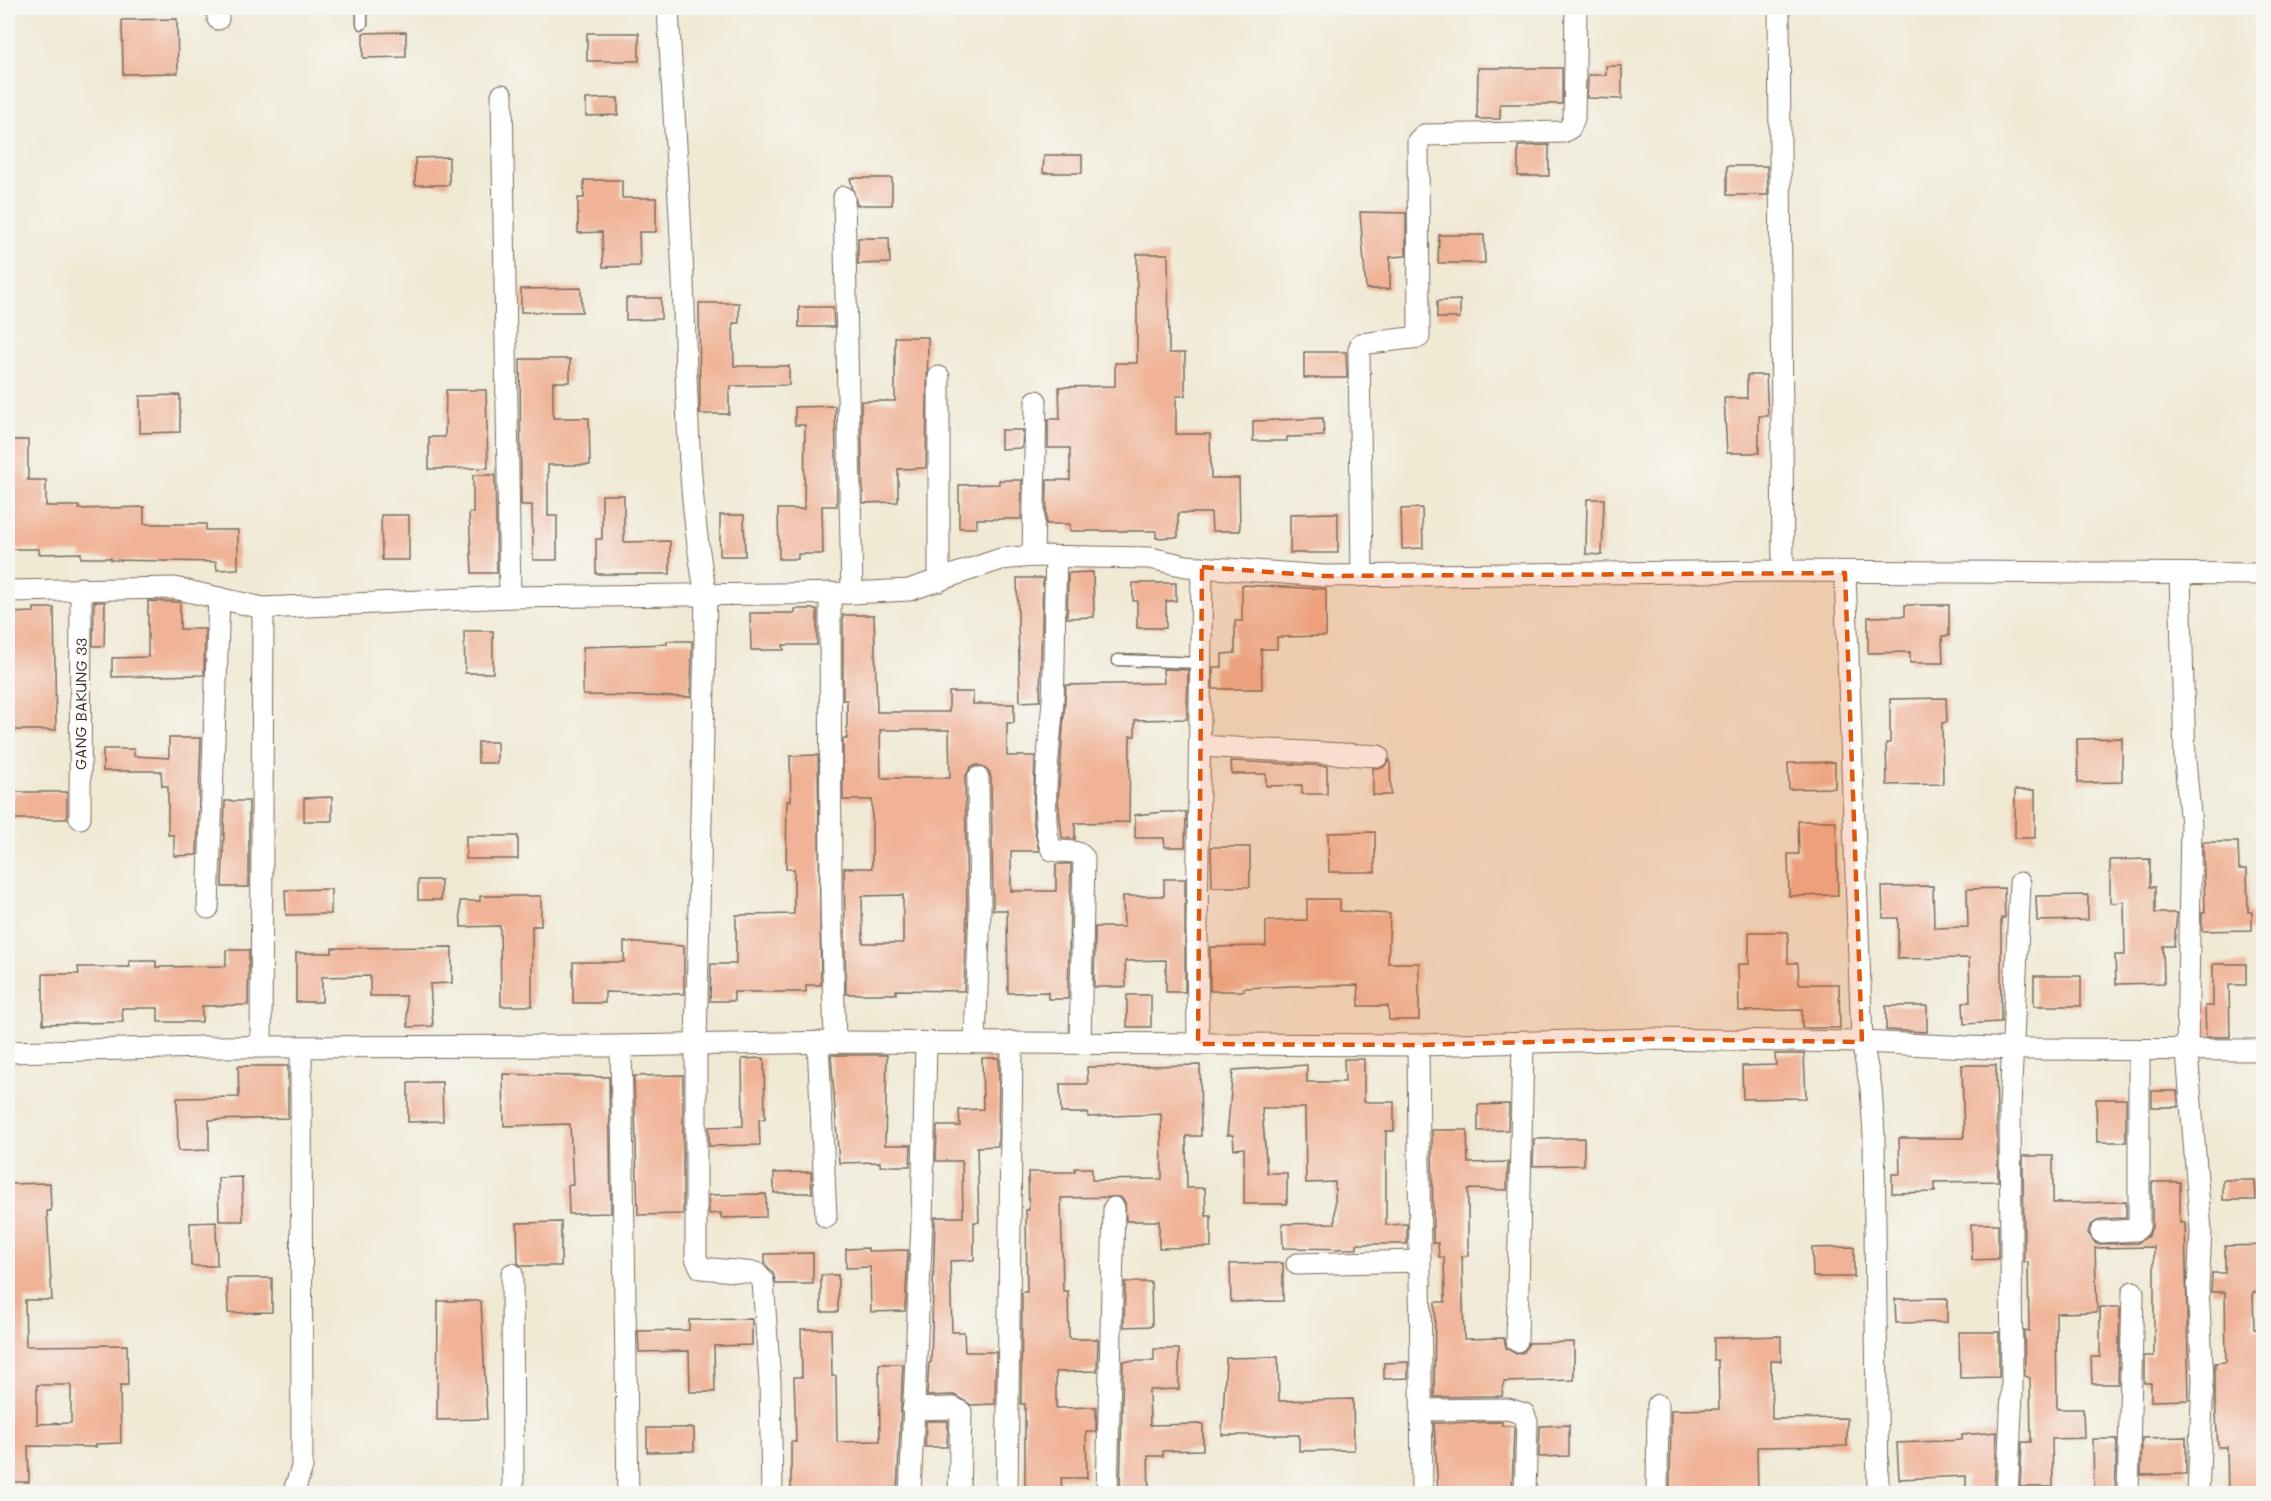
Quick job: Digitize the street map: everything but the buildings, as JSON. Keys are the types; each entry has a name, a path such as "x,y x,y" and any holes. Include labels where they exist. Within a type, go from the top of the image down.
{"street":[{"path":"668,8 676,116 685,356 697,550 705,595 696,1044 696,1258 701,1268 756,1273 763,1281 769,1359 772,1494"},
{"path":"1362,574 1359,350 1361,344 1419,337 1418,141 1424,135 1563,132 1570,128 1574,118 1576,8"},
{"path":"1779,8 1783,571"},
{"path":"502,95 510,597"},
{"path":"844,196 852,593"},
{"path":"939,376 939,581"},
{"path":"1033,556 1036,401"},
{"path":"8,591 174,588 263,608 510,597 852,593 909,590 1001,559 1033,556 1150,558 1202,567 1324,576 1783,571 2264,574"},
{"path":"1056,558 1053,699 1047,801 1048,843 1052,850 1081,854 1084,858 1080,1042"},
{"path":"1198,1044 1202,567"},
{"path":"1845,573 1862,1042 1871,1088 1874,1136 1878,1494"},
{"path":"2180,574 2185,761 2191,825 2187,1052 2201,1232 2198,1288 2203,1380 2198,1494"},
{"name":"GANG BAKUNG 33","path":"80,818 81,588"},
{"path":"826,1217 826,1042 831,904 830,593"},
{"path":"208,908 219,598"},
{"path":"261,1047 263,608"},
{"path":"1200,746 1378,756"},
{"path":"975,1042 980,919 978,778"},
{"path":"2007,1494 2012,1392 2010,1107 2020,883"},
{"path":"8,1053 261,1047 621,1046 826,1042 1418,1045 1650,1039 1862,1042 2013,1049 2187,1052 2264,1050"},
{"path":"1517,1341 1523,1041"},
{"path":"1007,1494 1012,1042"},
{"path":"910,1494 922,1222 926,1043"},
{"path":"1418,1045 1422,1494"},
{"path":"621,1046 628,1494"},
{"path":"293,1494 302,1467 301,1047"},
{"path":"2101,1232 2136,1230 2139,1227 2139,1050"},
{"path":"1107,1494 1114,1208"},
{"path":"1297,1264 1419,1261"},
{"path":"512,1274 513,1494"},
{"path":"2128,1494 2133,1292"},
{"path":"1657,1494 1658,1405"},
{"path":"913,1409 954,1408 962,1412 959,1494"},
{"path":"1421,1410 1508,1410 1524,1414 1527,1422 1525,1494"}],"lane":[{"path":"362,8 362,24"},
{"path":"1117,660 1201,663"}],"highlighted area":[{"path":"1202,567 1324,576 1845,573 1862,1042 1650,1039 1418,1045 1198,1044"}]}
